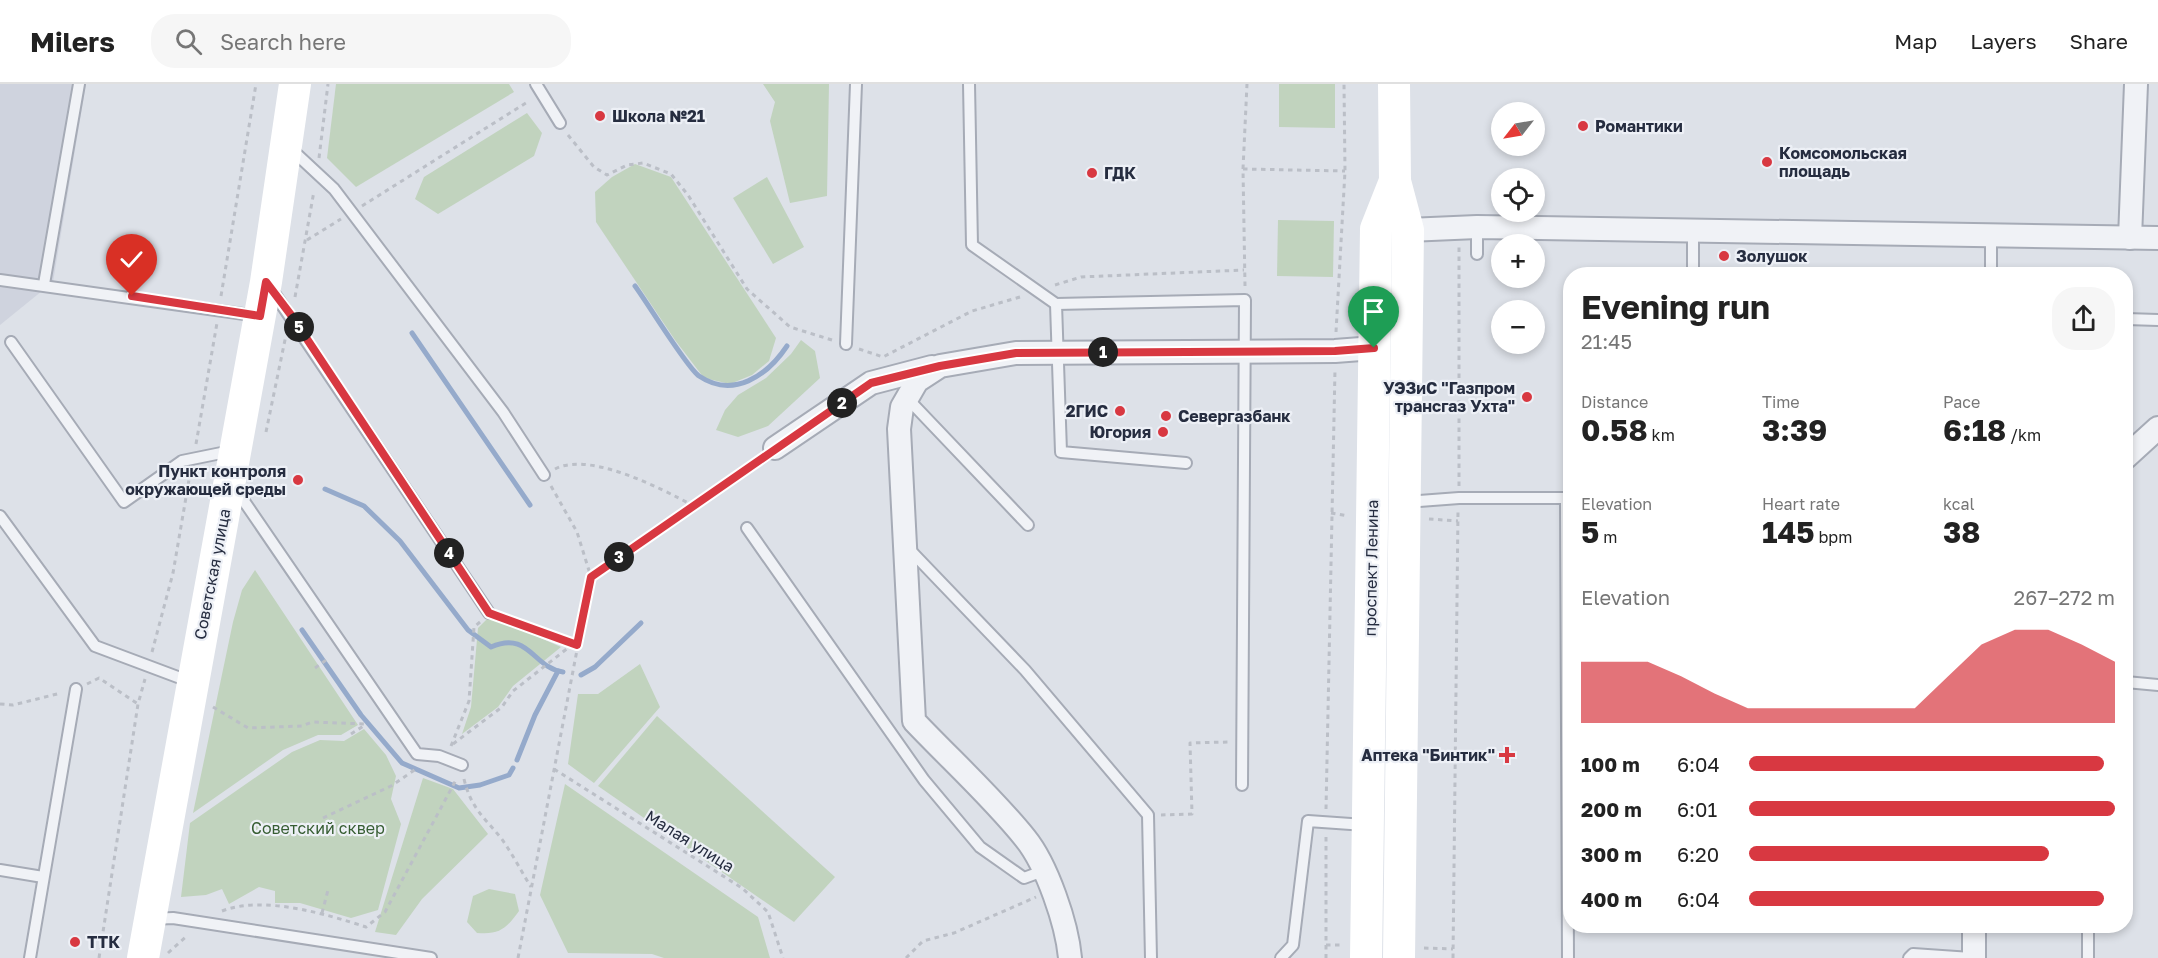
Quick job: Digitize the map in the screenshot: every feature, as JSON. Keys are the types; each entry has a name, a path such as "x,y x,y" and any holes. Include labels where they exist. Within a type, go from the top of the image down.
{"main road":[{"name":"Советская улица","path":"156,955 149,919 199,693 230,480 266,282 296,84"},
{"name":"проспект Ленина","path":"1394,84 1395,181 1408,230 1400,958"},
{"name":"проспект Ленина","path":"1366,958 1376,229 1395,181"}],"street":[{"path":"2130,238 2136,84"},
{"path":"1408,230 1478,227 2158,238"},
{"path":"775,448 871,383 940,366 1016,353 1335,351 1374,348"},
{"path":"940,366 917,381 902,407 899,429 914,721 1026,839 1047,881 1069,942 1070,958"},
{"path":"2133,451 2158,428"},
{"path":"1972,958 1974,933"}],"lane":[{"path":"44,284 78,84"},
{"path":"846,344 856,84"},
{"path":"969,84 972,245 1056,304 1245,300 1242,785"},
{"path":"539,89 560,123"},
{"path":"286,144 334,189 352,212 503,412 544,475"},
{"path":"1477,254 1478,227"},
{"path":"1693,230 1693,267"},
{"path":"1991,234 1991,267"},
{"path":"0,280 44,284 260,316"},
{"path":"266,282 291,315 489,613"},
{"path":"1056,304 1061,452 1186,463"},
{"path":"2133,319 2158,320"},
{"path":"10,342 124,502 182,460 235,450"},
{"path":"907,398 1028,525"},
{"path":"230,480 417,754 439,756 462,765"},
{"path":"1405,502 1459,498 1563,498"},
{"path":"0,516 95,646 148,666 199,693"},
{"path":"747,528 924,780 961,827 980,847 1024,879 1047,881"},
{"path":"905,545 1025,670 1148,815 1151,958"},
{"path":"2133,683 2158,685"},
{"path":"30,958 76,689"},
{"path":"1281,958 1293,945 1308,821 1368,825"},
{"path":"0,870 43,877"},
{"path":"149,919 173,918 430,958"},
{"path":"1568,933 1568,958"},
{"path":"2088,933 2088,958"},
{"path":"1909,958 1913,954 1972,958"}],"path":[{"path":"99,958 138,704 173,573 256,84"},
{"path":"1245,300 1243,169 1247,84"},
{"path":"1326,958 1326,822 1335,351 1345,171 1344,84"},
{"path":"307,240 539,89"},
{"path":"560,123 594,167 607,175 627,165 644,164 671,174 688,195 747,289 790,327 883,357 972,311 1081,277 1244,270"},
{"path":"1243,169 1345,171"},
{"path":"1453,958 1459,498 1478,227"},
{"path":"591,577 775,448"},
{"path":"518,958 575,645 591,577 577,531 566,508 544,475 566,463 595,467 636,478 693,505"},
{"path":"453,744 469,701 474,627 489,613 575,645"},
{"path":"439,756 502,708 513,691 575,645"},
{"path":"315,668 329,658"},
{"path":"199,693 248,728 302,726 312,722 366,724 351,734"},
{"path":"1148,815 1192,814 1190,743 1242,742"},
{"path":"462,765 469,798 485,822 501,839 531,888"},
{"name":"Малая улица","path":"554,769 742,888 768,912 782,958"},
{"path":"323,818 391,786 411,772"},
{"path":"156,955 206,917 231,907 259,906 322,913 366,927 385,912 456,785"},
{"path":"906,958 923,942 954,933 1008,907 1047,881"},
{"path":"322,913 328,890"}],"shaded area":[{"path":"0,84 86,84 53,282 0,325"}],"green space":[{"path":"336,84 509,84 514,92 356,187 327,158"},
{"path":"763,84 829,84 827,196 790,203 770,121 775,102"},
{"path":"1279,84 1335,84 1335,128 1279,127"},
{"path":"527,113 542,133 534,156 438,214 415,199 424,177"},
{"path":"635,164 671,177 776,338 769,361 752,375 730,384 704,378 675,340 596,222 595,192 612,177"},
{"path":"767,177 804,247 773,264 733,198"},
{"path":"1278,220 1334,221 1333,277 1277,276"},
{"path":"801,340 815,351 820,378 768,426 738,437 716,430 725,410 738,395 766,378 791,354"},
{"path":"255,570 358,725 341,735 318,735 283,750 193,813 233,622 242,590"},
{"path":"490,616 561,647 513,686 498,707 462,734 471,707 478,628"},
{"path":"640,664 660,707 594,783 568,764 578,694 598,694"},
{"path":"657,716 835,877 794,922 598,786"},
{"name":"Советский сквер","path":"364,729 386,755 396,776 391,799 401,824 378,910 351,918 300,903 275,903 275,891 259,887 229,904 222,889 206,895 181,897 190,823 292,752 320,740 344,741"},
{"path":"423,778 453,789 488,834 422,899 396,935 375,932"},
{"path":"565,784 758,917 770,958 664,958 652,954 568,953 540,895"},
{"path":"489,889 515,894 519,911 501,930 477,933 467,922 473,896"}],"waterway":[{"path":"635,286 693,370 712,383 737,385 748,381 770,367 787,346"},
{"path":"412,333 530,505"},
{"path":"325,489 364,506 400,541 468,630 491,647 504,643 523,646 544,664 563,672"},
{"path":"581,675 595,667 641,623"},
{"path":"302,630 361,715 402,763 459,788 480,785 509,775 513,768"},
{"path":"517,760 535,715 558,671"}],"place":[{"name":"Школа №21","path":"600,116"},
{"name":"Романтики","path":"1583,126"},
{"name":"Комсомольская площадь","path":"1767,162"},
{"name":"ГДК","path":"1092,173"},
{"name":"Золушок","path":"1724,256"},
{"name":"УЭЗиС \"Газпром трансгаз Ухта\"","path":"1527,397"},
{"name":"2ГИС","path":"1120,411"},
{"name":"Севергазбанк","path":"1166,416"},
{"name":"Югория","path":"1163,432"},
{"name":"Пункт контроля окружающей среды","path":"298,480"},
{"name":"Аптека \"Бинтик\"","path":"1507,755"},
{"name":"ТТК","path":"75,942"}],"route":[{"path":"132,296 260,316 266,282 291,315 489,613 577,645 591,577 871,383 940,366 1016,353 1335,351 1374,348"}]}
